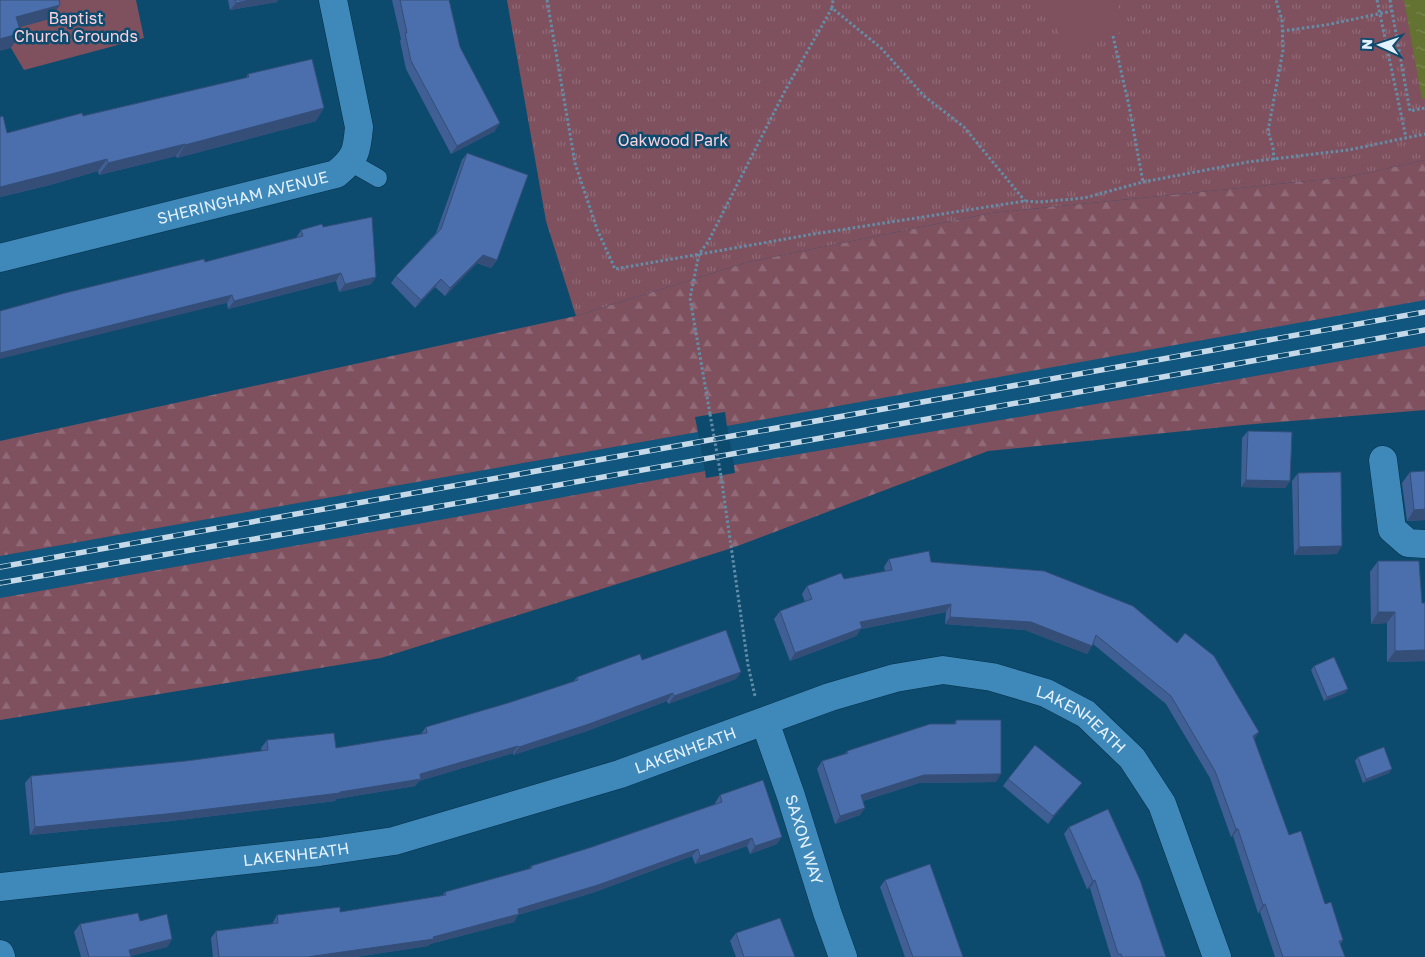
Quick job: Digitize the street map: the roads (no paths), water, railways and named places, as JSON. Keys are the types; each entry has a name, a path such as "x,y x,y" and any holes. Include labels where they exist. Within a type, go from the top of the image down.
{"street":[{"path":"333,0 359,127 358,142 350,162"},
{"name":"SHERINGHAM AVENUE","path":"0,258 328,177 336,174 350,162"},
{"path":"1382,460 1392,529 1408,543 1425,544"},
{"name":"LAKENHEATH","path":"0,887 300,854 394,841 620,774 849,692 895,678 943,670 992,677 1046,693 1086,714 1132,758 1162,804 1217,957"},
{"name":"SAXON WAY","path":"764,722 791,796 843,957"}],"lane":[{"path":"350,162 378,178"}],"water":[{"path":"1404,0 1425,0 1425,98 1422,99"}],"railway":[{"path":"0,567 1425,312"},
{"path":"0,583 324,527 1425,330"}],"park label":[{"name":"Baptist Church Grounds","path":"76,27"},
{"name":"Oakwood Park","path":"673,140"}]}
